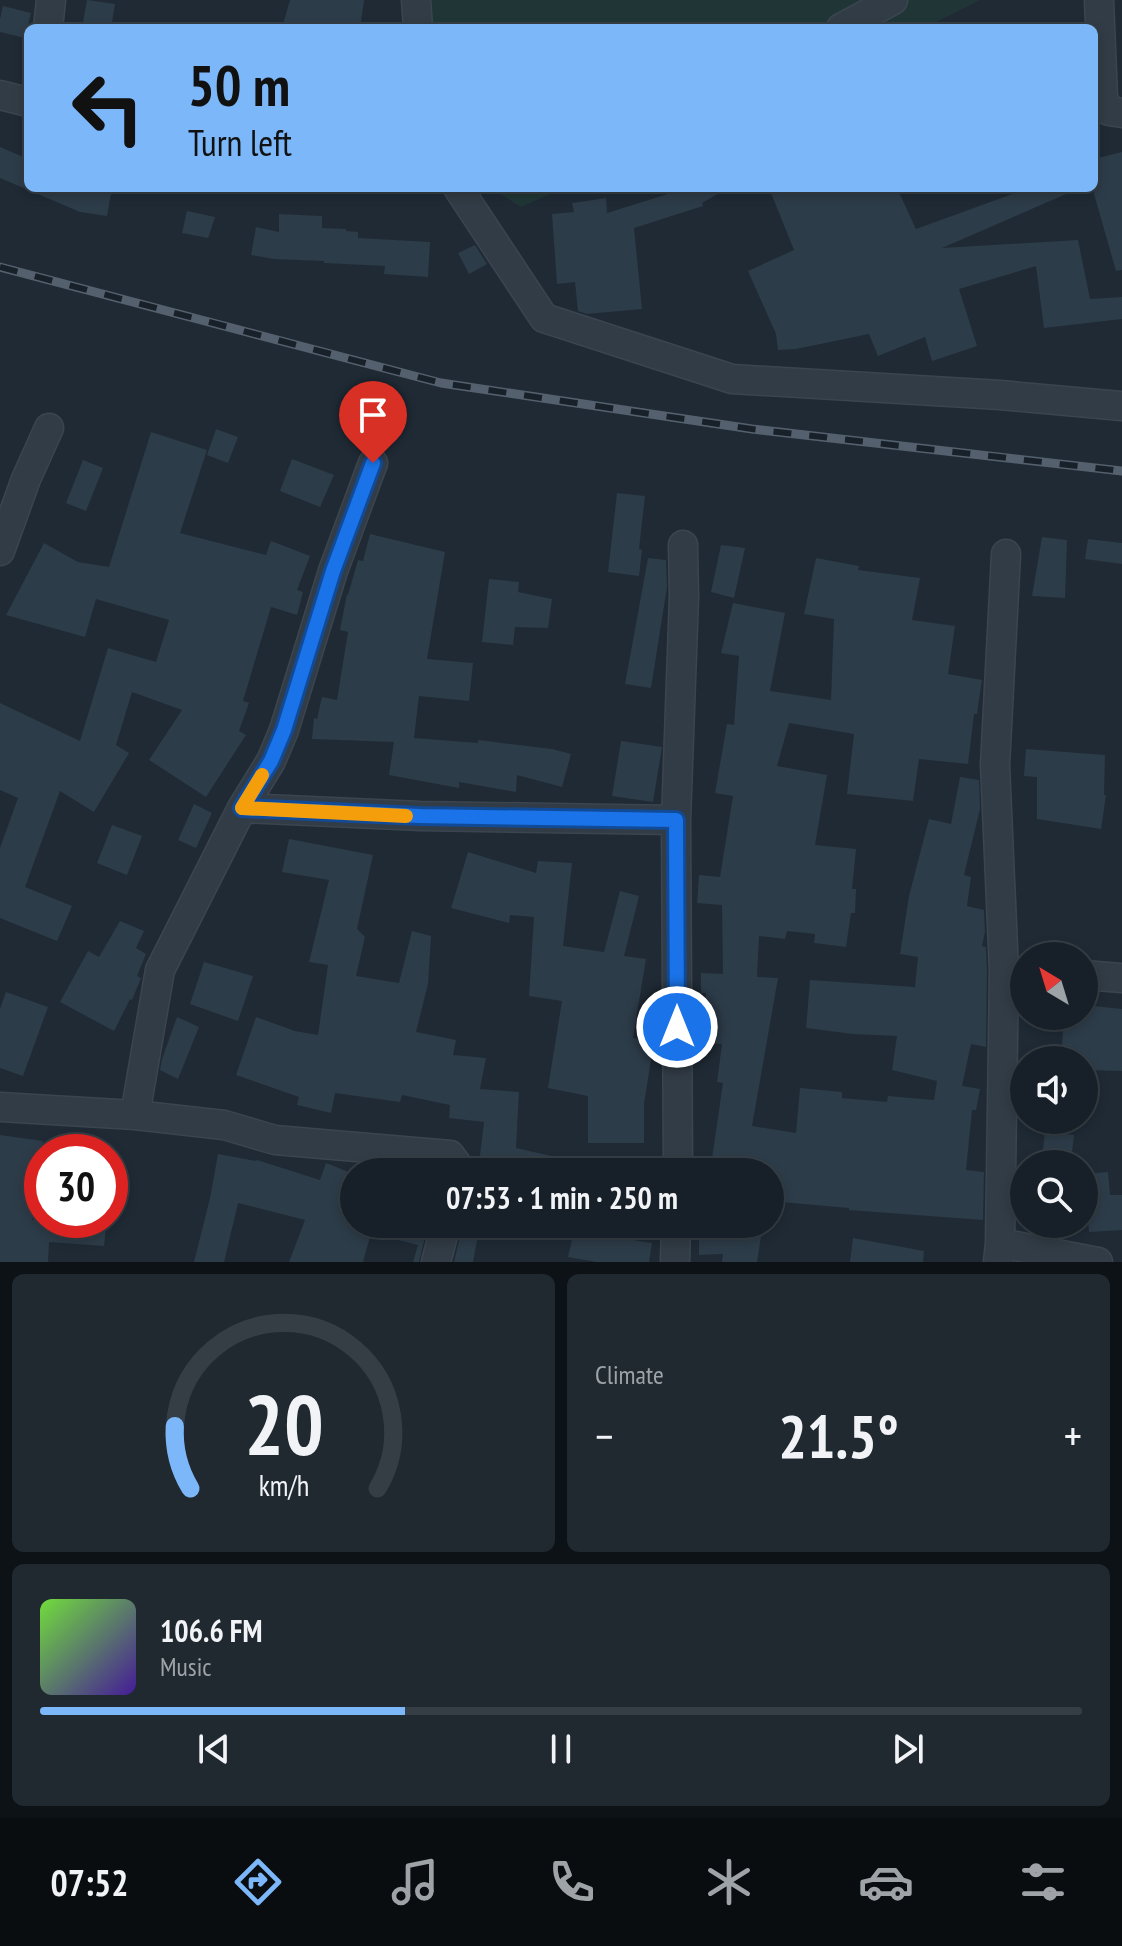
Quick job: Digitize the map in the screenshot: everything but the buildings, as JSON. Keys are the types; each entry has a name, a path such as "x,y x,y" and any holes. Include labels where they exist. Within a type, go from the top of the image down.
{"street":[{"path":"48,24 51,0"},
{"path":"416,0 418,24"},
{"path":"848,24 893,0"},
{"path":"1099,0 1103,98 1109,111 1122,113"},
{"path":"0,95 24,101"},
{"path":"461,192 544,318 558,323 732,379 1000,395 1122,406"},
{"path":"0,551 26,479 49,428"},
{"path":"135,1115 160,970 242,808 271,761 284,730 333,571 373,463"},
{"path":"678,1158 676,820 683,545"},
{"path":"1006,554 995,765 1011,942"},
{"path":"242,808 420,816 676,820"},
{"path":"1098,976 1122,978"},
{"path":"1011,1030 999,1252 1098,1262"},
{"path":"0,1107 135,1115 224,1125 275,1140 450,1155 452,1158"},
{"path":"436,1262 442,1238"},
{"path":"675,1262 676,1238"}],"green space":[{"path":"422,0 980,0 932,24 420,24"},
{"path":"497,192 555,192 521,207"}],"railway":[{"path":"0,267 441,383 752,429 1122,471"}],"slow traffic":[{"path":"262,775 242,808 406,816"}],"route":[{"path":"373,463 333,571 284,730 271,761 242,808 420,816 676,820 677,1027"}]}
